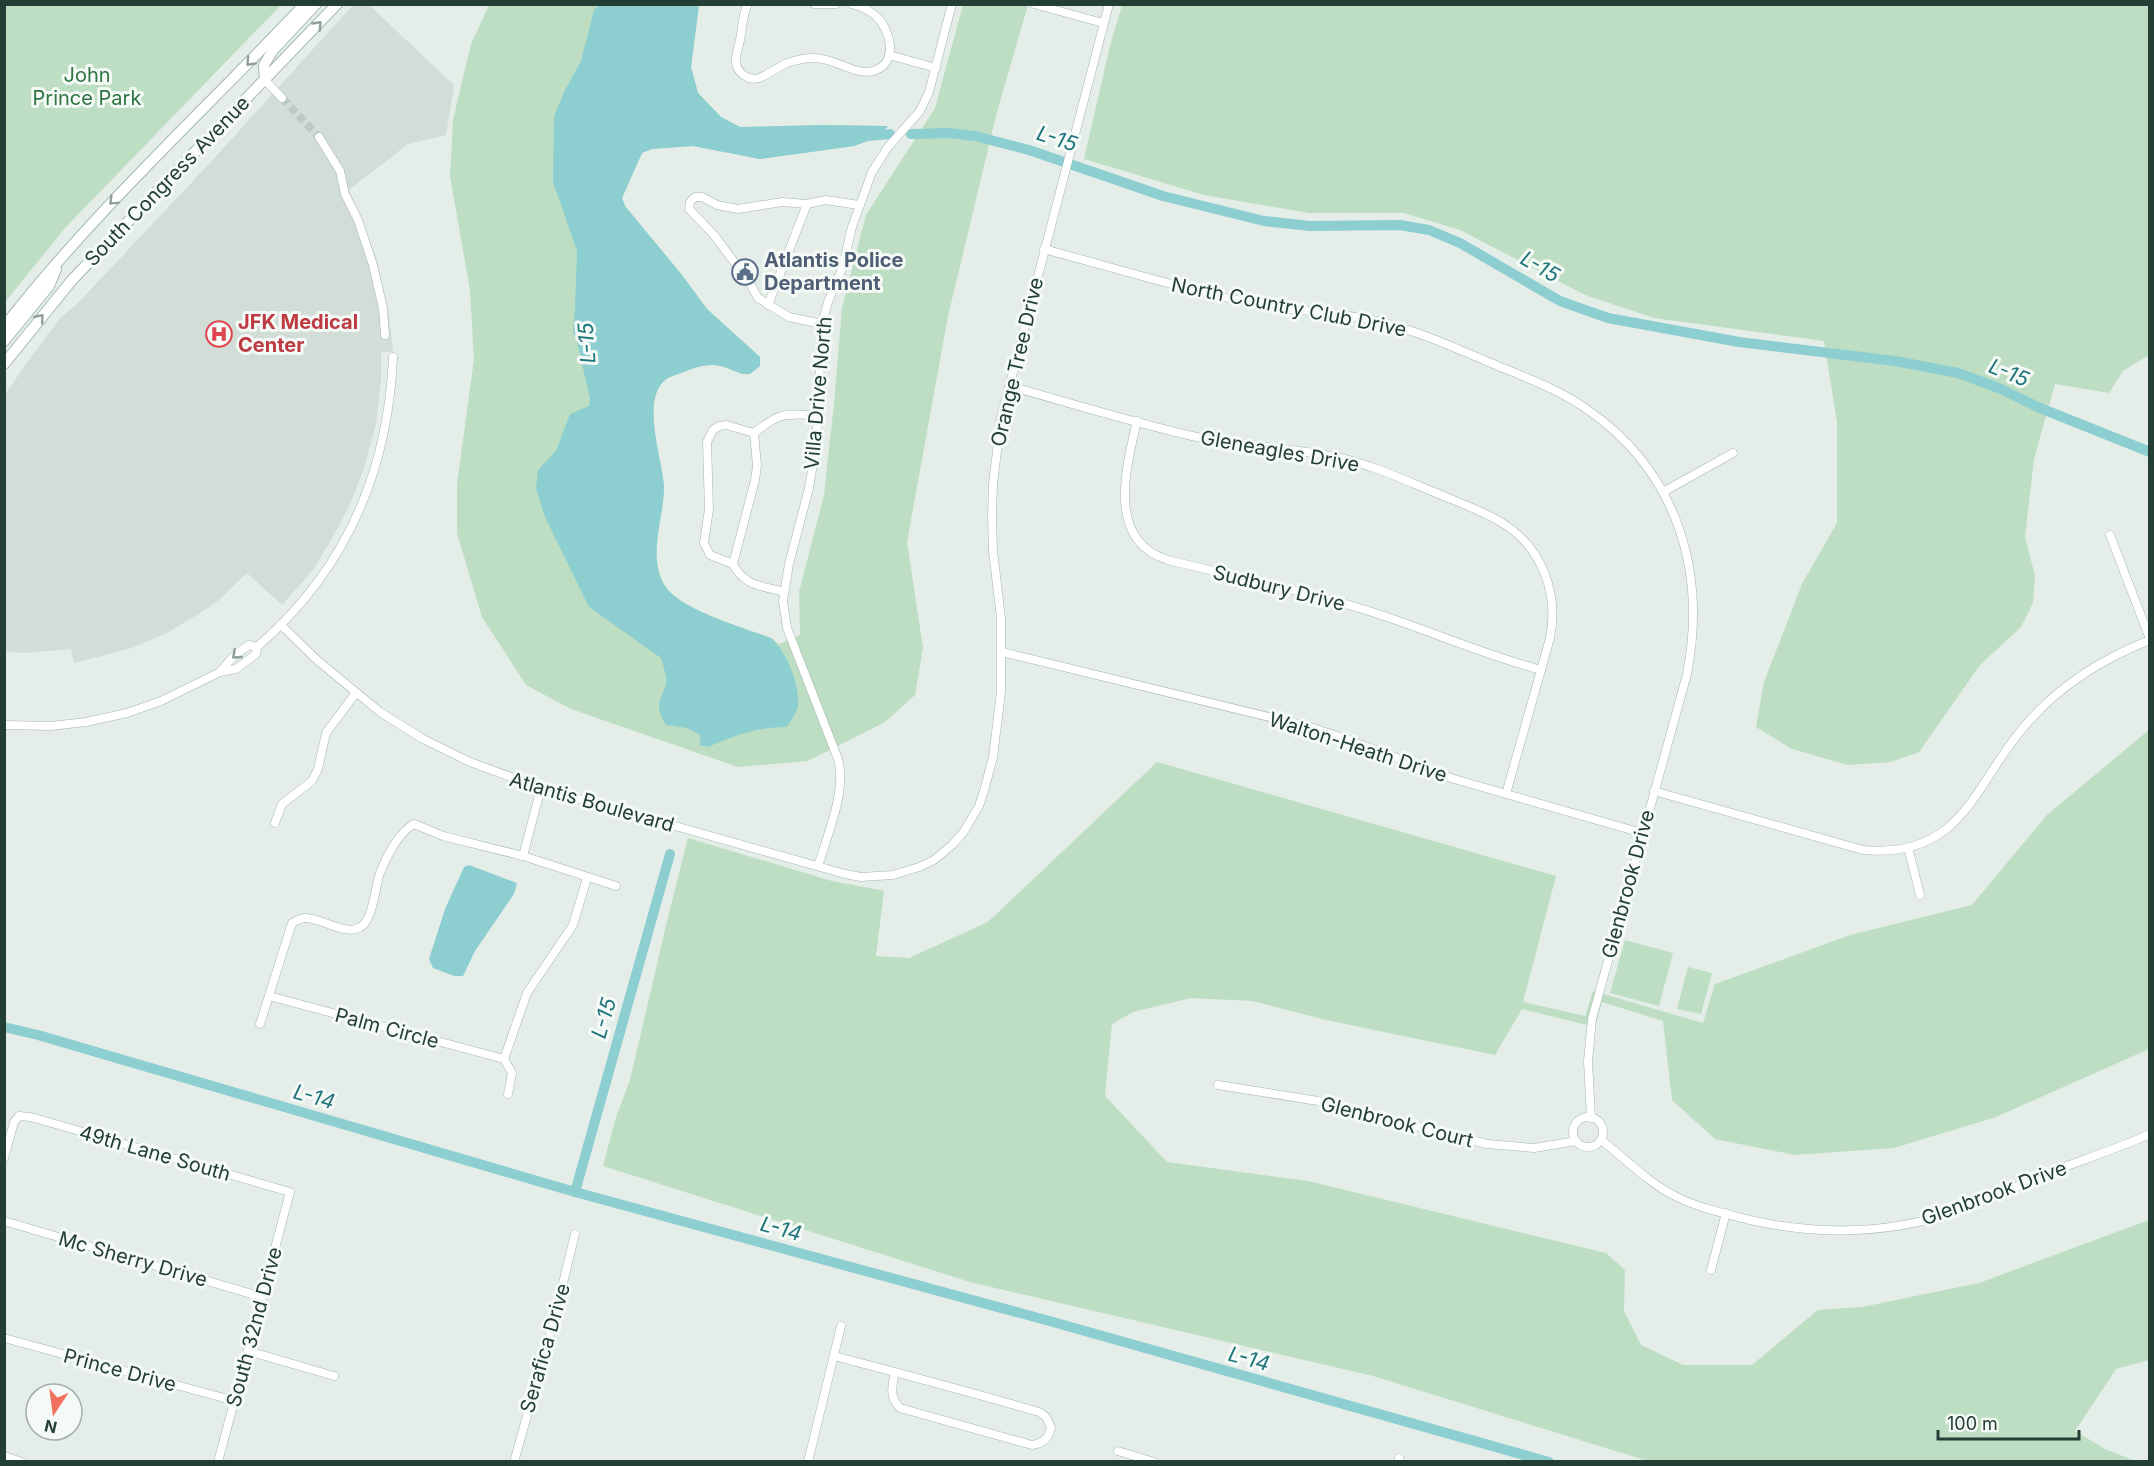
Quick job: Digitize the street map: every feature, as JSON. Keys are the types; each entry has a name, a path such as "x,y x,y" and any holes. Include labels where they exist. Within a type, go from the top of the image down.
{"main road":[{"name":"South Congress Avenue","path":"4,327 93,222 305,4"},
{"path":"265,80 264,65 273,50 316,4"},
{"name":"South Congress Avenue","path":"4,364 72,280 337,4"},
{"path":"4,341 49,286 59,260"}],"street":[{"path":"748,4 742,17 742,33 736,63 738,70 745,77 752,79 759,78 786,63 801,59 832,60 865,73 877,70 889,55 888,34 880,21 869,11 852,4"},
{"path":"814,4 836,4"},
{"name":"Villa Drive North","path":"818,867 839,792 841,772 787,628 784,615 784,592 809,488 816,446 822,324 842,268 859,205 879,158 911,123 923,105 936,68 952,4"},
{"path":"1034,4 1103,23"},
{"name":"Orange Tree Drive","path":"940,855 963,833 979,806 998,724 1002,652 992,517 996,451 1008,386 1109,4"},
{"path":"889,55 936,68"},
{"path":"265,80 282,98"},
{"path":"319,137 340,171 345,194 358,220 373,265 383,308 385,335"},
{"path":"822,324 789,317 758,298 714,235 692,214 689,209 690,202 695,197 702,197 717,205 738,209 782,202 807,204 826,200 859,205"},
{"path":"768,305 807,204"},
{"name":"North Country Club Drive","path":"1044,249 1218,297 1346,315 1398,327 1439,341 1549,387 1587,409 1614,431 1647,468 1663,492 1682,535 1689,561 1694,604 1694,630 1687,674 1654,791"},
{"path":"4,725 71,723 127,713 161,701 220,672 232,656 249,645 257,647 300,606 333,560 360,510 386,429 393,357"},
{"name":"Gleneagles Drive","path":"1008,386 1228,443 1311,452 1363,464 1493,517 1518,534 1533,552 1546,577 1551,592 1553,615 1552,631 1506,794"},
{"path":"754,433 772,418 816,415"},
{"name":"Sudbury Drive","path":"1137,421 1127,477 1125,512 1128,525 1135,537 1149,552 1168,560 1381,615 1473,650 1541,670"},
{"path":"733,564 710,555 704,543 709,509 707,442 709,435 719,426 726,425 754,433"},
{"path":"754,433 757,466 755,480 733,564 737,573 747,582 784,592"},
{"path":"1663,492 1733,453"},
{"path":"1654,791 1848,846 1879,850 1908,847 1931,838 1956,822 1976,798 2012,741 2029,721 2062,690 2105,660 2150,640 2110,535"},
{"name":"Atlantis Boulevard","path":"281,624 316,660 356,694 409,731 501,775 845,874 877,877 904,873 940,855"},
{"name":"Walton-Heath Drive","path":"1002,652 1310,727 1454,779 1642,833"},
{"path":"275,823 282,804 312,781 318,769 326,733 356,694"},
{"path":"523,856 541,788"},
{"name":"Glenbrook Drive","path":"1654,791 1592,1019 1588,1061 1591,1118 1601,1125 1603,1135 1601,1140 1659,1187 1697,1205 1774,1225 1830,1231 1858,1230 1914,1223 1961,1209 2049,1173 2121,1148 2150,1134"},
{"path":"260,1024 292,923 305,918 353,930 362,927 368,920 380,872 404,829 414,824 443,836 523,856 616,886"},
{"path":"1908,847 1920,895"},
{"path":"507,1094 512,1073 504,1059 527,993 573,925 587,878"},
{"name":"Palm Circle","path":"269,996 504,1059"},
{"name":"Glenbrook Court","path":"1218,1085 1318,1101 1487,1144 1534,1148 1576,1141"},
{"name":"49th Lane South","path":"4,1158 14,1122 19,1116 31,1117 290,1192"},
{"path":"1591,1118 1584,1118 1576,1124 1574,1132 1576,1141 1589,1147 1601,1140"},
{"name":"South 32nd Drive","path":"218,1461 290,1192"},
{"path":"1711,1270 1726,1213"},
{"name":"Mc Sherry Drive","path":"4,1221 262,1297"},
{"name":"Serafica Drive","path":"514,1461 555,1316 575,1234"},
{"path":"808,1461 841,1326"},
{"name":"Prince Drive","path":"4,1338 234,1401"},
{"path":"248,1351 334,1376"},
{"path":"834,1356 895,1372 1039,1412 1046,1417 1051,1427 1048,1437 1042,1443 1032,1445 900,1408 892,1398 891,1388 895,1372"},
{"path":"1118,1452 1155,1461"},
{"path":"4,1456 22,1461"}],"shaded area":[{"name":"JFK Medical Center","path":"353,5 369,5 454,85 446,135 408,144 349,190 377,260 388,308 393,352 381,352 381,379 376,424 365,465 350,505 313,570 282,605 247,573 219,600 200,613 167,633 132,648 74,663 71,649 24,653 5,651 4,396 61,317 78,303 209,164"}],"green space":[{"name":"John Prince Park","path":"5,4 281,5 65,228 5,302"},
{"path":"699,4 691,67 698,93 721,117 740,127 888,126 876,138 854,146 760,159 693,146 651,149 642,153 622,198 625,206 707,309 760,357 760,366 750,374 713,365 702,366 668,378 657,391 654,403 655,432 664,487 657,540 661,579 676,598 688,605 771,638 779,644 800,635 799,592 824,495 842,308 866,215 935,108 963,5 1028,5 997,112 948,316 907,542 923,648 915,695 885,722 808,761 738,767 571,709 526,685 482,617 457,533 457,484 474,359 470,290 450,176 453,120 471,44 489,5"},
{"path":"1122,5 2149,5 2149,355 2123,371 2109,393 2055,384 2034,459 2025,537 2035,576 2033,603 2021,627 1980,665 1919,752 1891,762 1848,765 1792,749 1756,727 1764,682 1802,584 1837,523 1837,422 1824,341 1654,318 1585,295 1460,230 1404,213 1309,213 1204,195 1084,159 1110,46"},
{"path":"2149,730 2149,1049 1996,1117 1894,1148 1795,1155 1715,1139 1672,1100 1663,1021 1602,1002 1595,1027 1522,1009 1495,1055 1326,1020 1253,1001 1191,998 1133,1012 1112,1024 1105,1096 1167,1162 1308,1181 1606,1253 1625,1270 1624,1311 1641,1345 1683,1365 1752,1365 1818,1310 1862,1307 1979,1283 2149,1220 2149,1360 2116,1369 2075,1431 2105,1449 2135,1461 1648,1461 1373,1376 970,1282 603,1166 616,1117 630,1080 688,838 832,881 884,891 876,956 909,958 988,922 1157,762 1556,876 1523,1002 1585,1016 1593,991 1703,1023 1715,984 1850,935 1972,905 2047,815"},
{"path":"1625,940 1673,953 1659,1006 1610,993"},
{"path":"1688,967 1712,973 1701,1014 1677,1009"}],"water":[{"path":"600,5 699,5 691,67 698,93 721,117 740,127 888,126 876,138 854,146 760,159 693,146 652,149 642,153 622,198 625,206 707,309 760,357 760,366 750,374 707,365 670,377 657,391 654,403 655,432 664,487 657,540 661,579 676,598 701,612 771,638 787,660 797,689 798,706 787,727 747,732 708,747 700,745 700,735 687,728 666,725 659,710 666,685 661,658 589,607 544,515 536,488 538,470 556,451 570,414 589,406 590,399 573,330 577,251 553,182 554,116 581,61 594,10"},
{"path":"469,865 517,883 514,894 475,951 463,976 454,976 433,968 429,959 445,909 464,867"}],"waterway":[{"name":"L-15","path":"911,134 949,133 975,136 1029,150 1163,196 1264,221 1310,226 1400,225 1429,230 1460,243 1560,301 1608,318 1739,342 1895,361 1958,373 2150,452"},
{"name":"L-15","path":"867,136 890,134"},
{"name":"L-15","path":"575,1192 670,854"},
{"name":"L-14","path":"4,1027 575,1192 1053,1322 1549,1462"}],"tunnel":[{"path":"282,98 319,137"}],"place":[{"name":"Atlantis Police Department","path":"745,272"},
{"name":"JFK Medical Center","path":"219,334"}]}
